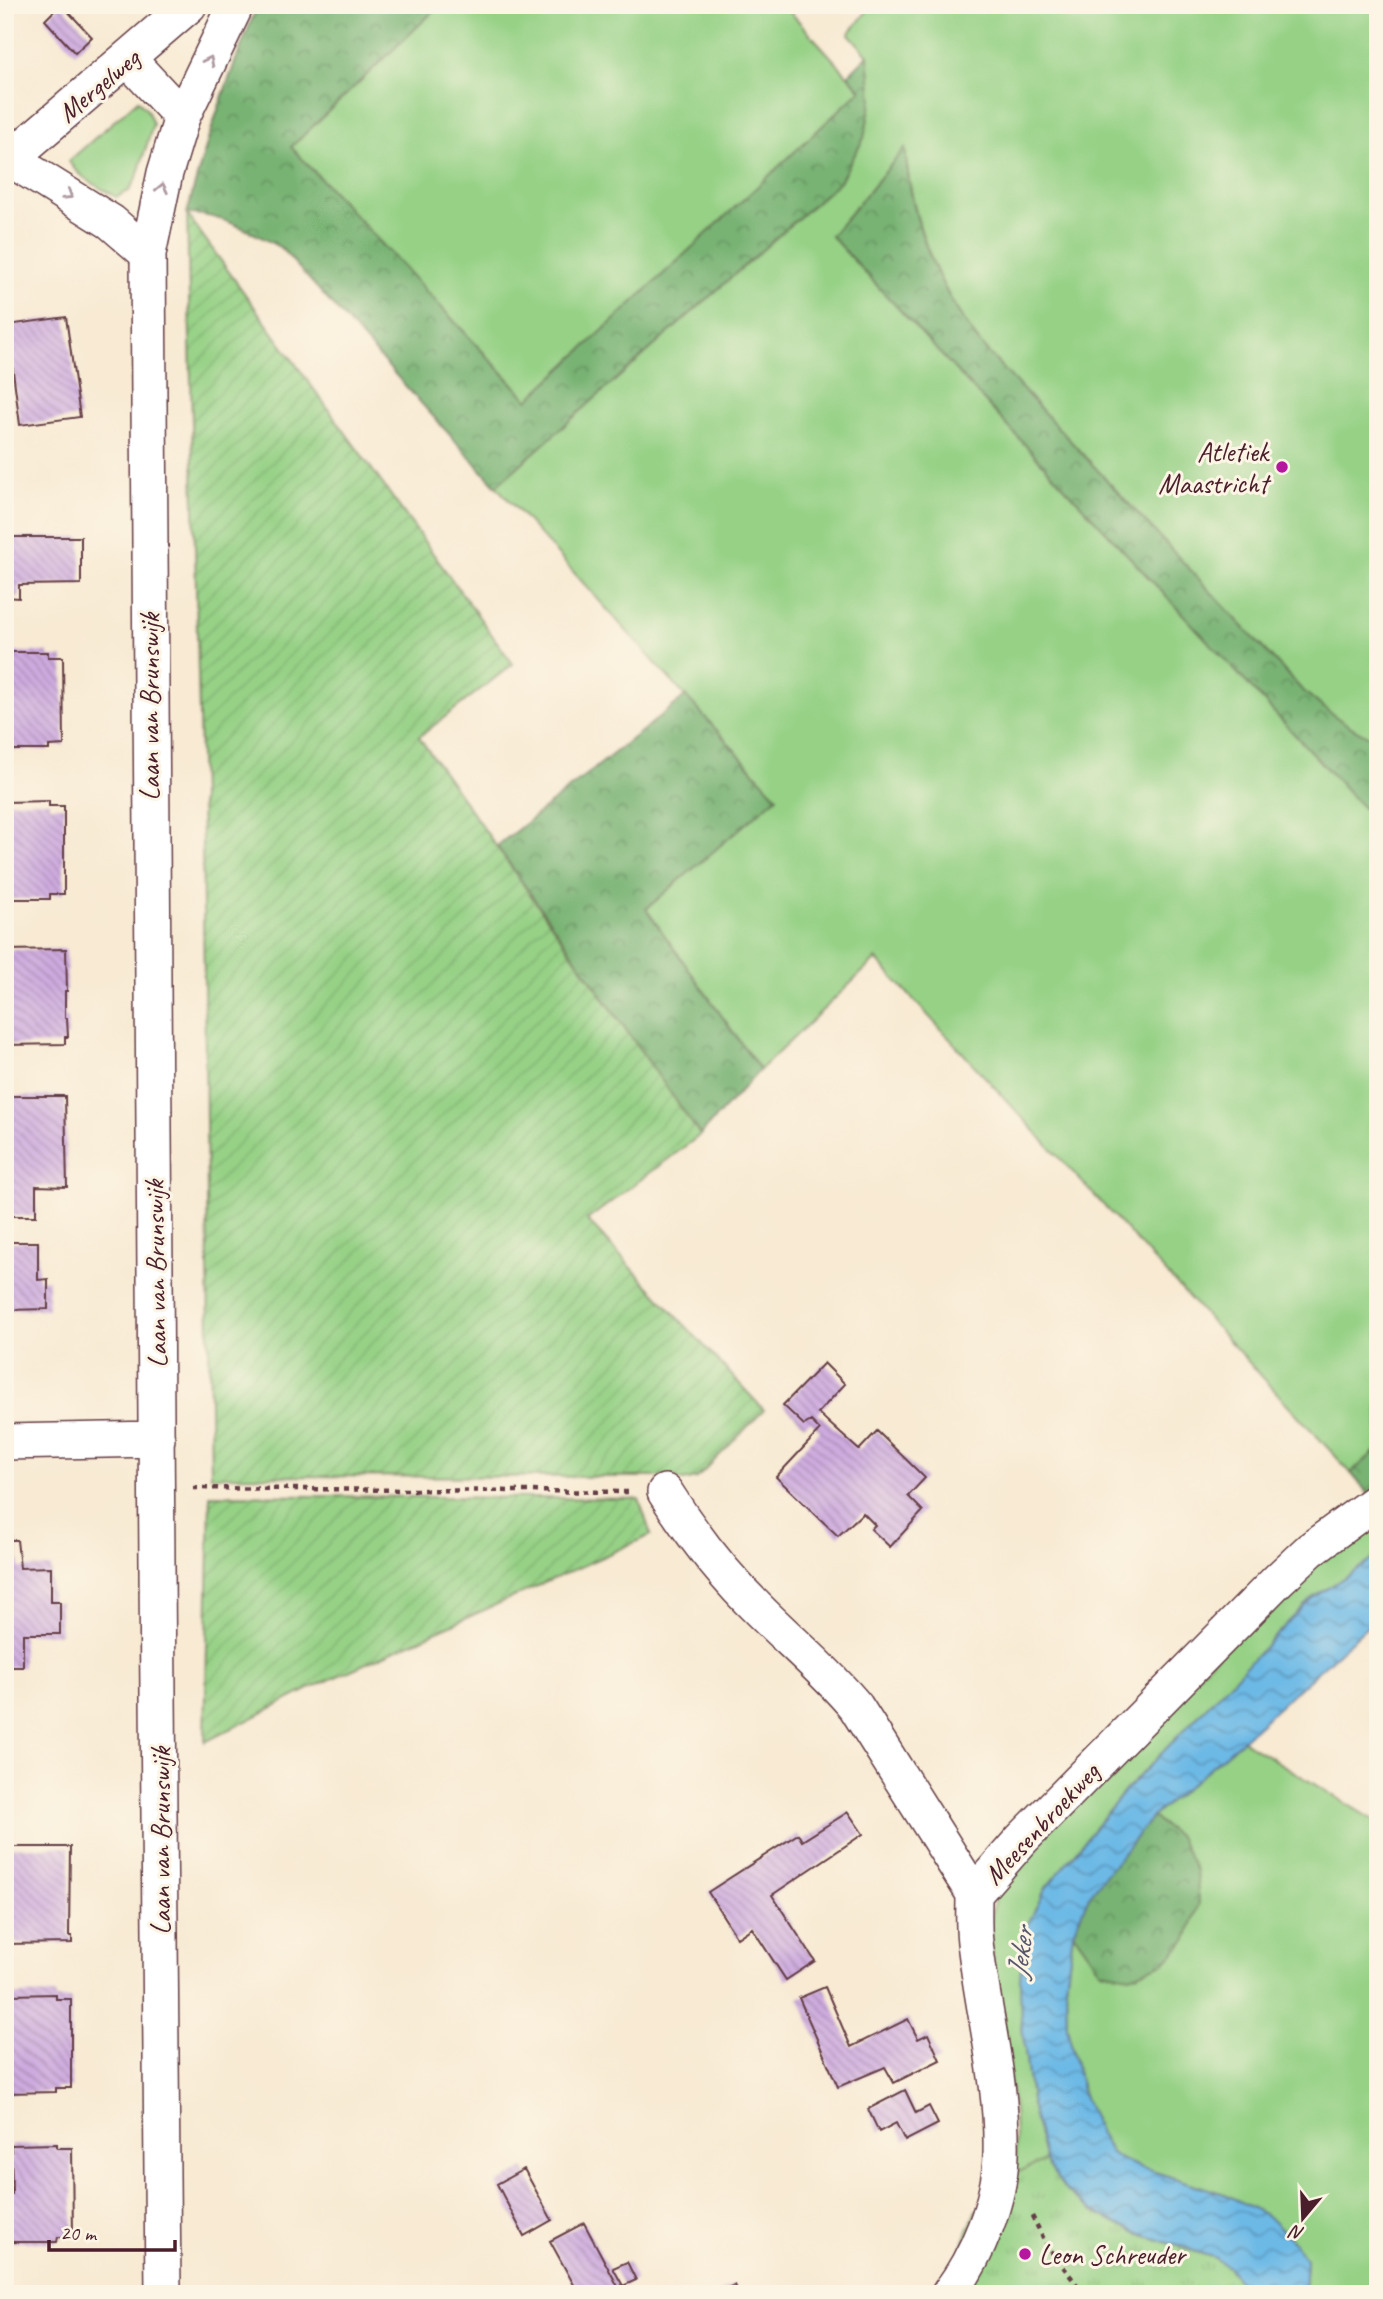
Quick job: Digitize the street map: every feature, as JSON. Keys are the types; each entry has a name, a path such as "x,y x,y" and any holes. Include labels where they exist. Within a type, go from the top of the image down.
{"street":[{"name":"Mergelweg","path":"8,161 189,5"},
{"name":"Laan van Brunswijk","path":"163,2294 149,777 148,254 165,173 182,117 236,5"},
{"path":"128,59 182,117"},
{"path":"8,161 111,222 148,254"},
{"path":"5,1442 157,1439"},
{"path":"665,1492 691,1533 720,1570 759,1611 836,1683 856,1707 974,1894"},
{"name":"Meesenbroekweg","path":"949,2294 979,2246 994,2198 1002,2156 995,2072 975,1940 974,1894 1022,1839 1278,1580 1310,1550 1378,1500"}],"path":[{"path":"157,1487 665,1492"},
{"path":"1030,2213 1048,2247 1084,2294"}],"green space":[{"path":"258,5 440,5 291,147 528,400 861,90 848,75 868,55 872,99 864,138 840,181 496,486 281,248 224,220 187,214 218,108"},
{"path":"440,5 784,5 861,90 529,401 291,147"},
{"path":"872,5 1378,5 1378,741 1337,718 1300,688 983,347 952,302 929,254 914,203 905,149 831,236 1378,824 1378,1449 1351,1473 876,959 760,1070 646,909 776,797 496,486 840,181 864,138 868,55 849,34"},
{"path":"138,100 147,110 153,124 137,177 129,191 116,197 84,177 69,161"},
{"path":"905,148 920,228 939,278 966,325 983,347 1300,688 1337,718 1378,741 1378,824 831,236"},
{"path":"187,214 513,664 419,737 700,1135 587,1220 764,1410 697,1478 683,1481 672,1477 211,1476 202,841"},
{"path":"686,696 777,797 646,909 760,1070 700,1135 497,846"},
{"path":"1378,1449 1378,1490 1370,1496 1351,1473"},
{"path":"210,1495 639,1499 651,1535 311,1688 205,1742"},
{"path":"1378,1515 1378,1556 1311,1599 1125,1791 1046,1888 1024,1932 1020,1979 1021,2018 1032,2108 1045,2160 1066,2191 1093,2211 1135,2232 1215,2258 1237,2278 1243,2294 928,2294 958,2257 976,2210 1004,2212 1016,2173 1014,2112 990,1935 994,1903 1009,1869 1015,1859 1290,1581"},
{"path":"1242,1740 1378,1823 1378,2294 1304,2294 1306,2259 1227,2195 1142,2168 1111,2153 1083,2094 1067,2027 1066,1987 1073,1932 1101,1971 1180,1838 1152,1817"},
{"path":"1152,1817 1180,1838 1196,1871 1199,1903 1187,1939 1164,1963 1130,1976 1101,1971 1073,1932 1089,1896"},
{"path":"1045,2160 1066,2191 1093,2211 1135,2232 1215,2258 1237,2278 1273,2294 928,2294 958,2257 1016,2173"}],"water":[{"path":"1378,1556 1378,1617 1152,1817 1089,1896 1073,1932 1066,1986 1067,2027 1083,2094 1111,2153 1142,2168 1227,2195 1268,2216 1306,2259 1304,2294 1243,2294 1237,2278 1215,2258 1135,2232 1093,2211 1066,2191 1045,2160 1032,2108 1021,2018 1020,1979 1024,1932 1046,1888 1125,1791 1311,1599"}],"building":[{"path":"60,5 92,37 75,53 45,20"},
{"path":"66,317 80,417 20,425 7,325"},
{"path":"5,537 81,537 81,584 19,585 19,598 5,597"},
{"path":"5,652 48,652 48,657 63,657 64,745 49,746 49,750 6,750"},
{"path":"49,801 49,806 64,806 64,894 50,894 50,899 5,899 5,802"},
{"path":"66,949 65,1018 68,1037 65,1037 65,1044 5,1045 5,950"},
{"path":"5,1096 65,1096 67,1187 36,1186 36,1216 5,1216"},
{"path":"5,1242 38,1242 38,1280 48,1279 48,1309 7,1310"},
{"path":"824,1363 845,1384 818,1413 859,1450 877,1431 925,1478 908,1496 923,1511 890,1547 871,1529 875,1525 863,1513 838,1536 776,1477 820,1430 811,1421 804,1425 783,1405"},
{"path":"5,1540 17,1540 20,1568 51,1567 51,1602 60,1602 60,1634 23,1634 23,1667 5,1667"},
{"path":"848,1812 863,1834 772,1895 815,1961 786,1980 752,1928 737,1938 708,1892 798,1834 802,1841"},
{"path":"5,1847 70,1847 69,1936 72,1936 72,1943 5,1944"},
{"path":"825,1987 851,2047 908,2019 918,2039 928,2034 940,2060 894,2083 885,2067 838,2087 799,1998"},
{"path":"56,1994 56,1999 71,1999 71,2088 56,2088 56,2092 5,2093 5,2044 10,2044 10,1995"},
{"path":"905,2090 916,2113 929,2106 938,2124 905,2141 896,2123 879,2132 868,2109"},
{"path":"57,2144 57,2148 72,2148 73,2237 58,2237 57,2242 5,2242 5,2194 12,2194 11,2145"},
{"path":"524,2169 552,2220 524,2236 497,2184"},
{"path":"584,2223 622,2294 579,2294 550,2241"},
{"path":"627,2262 636,2280 623,2286 613,2268"},
{"path":"734,2285 738,2294 717,2294"}],"place":[{"name":"Atletiek Maastricht","path":"1282,467"},
{"name":"Leon Schreuder","path":"1025,2254"}],"water label":[{"name":"Jeker","path":"1020,1953"}]}
